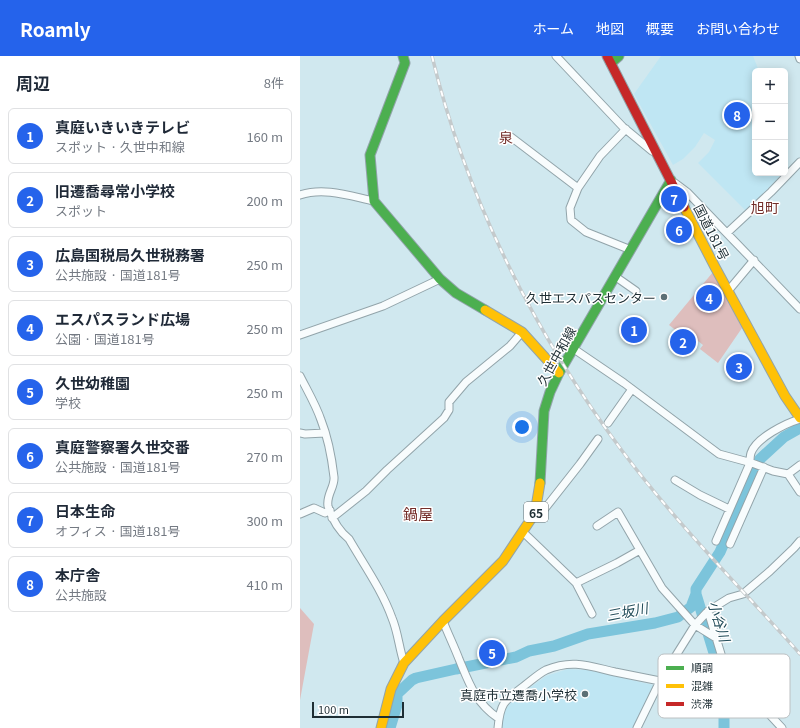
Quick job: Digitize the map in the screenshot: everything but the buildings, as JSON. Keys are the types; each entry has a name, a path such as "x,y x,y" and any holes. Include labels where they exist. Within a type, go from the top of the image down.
{"main road":[{"path":"403,56 405,63 370,155 374,201 440,279 456,293 522,332 559,373"},
{"path":"609,59 619,56"},
{"name":"国道181号","path":"609,59 671,180 683,194 728,292 785,396 800,418"},
{"name":"久世中和線","path":"381,728 391,689 404,663 443,621 503,561 536,513 540,489 544,411 550,392 559,373 574,350 671,180"}],"street":[{"path":"556,56 626,130 658,156"},
{"path":"799,56 800,60"},
{"path":"626,130 600,156 578,188 570,208 571,220 586,232 631,250"},
{"path":"511,137 578,188"},
{"path":"727,233 800,162"},
{"path":"300,187 308,192"},
{"path":"300,195 308,192 335,192 374,201"},
{"path":"683,194 727,233 800,309"},
{"path":"728,292 754,260"},
{"path":"616,277 636,291"},
{"path":"300,335 383,306 440,279"},
{"path":"332,518 366,491 444,418 449,410 449,402 466,382 510,346 522,332"},
{"path":"574,350 632,389 719,454 773,471 788,474 800,492"},
{"path":"300,376 321,420 325,433 334,479 328,495 328,504 332,518 342,533 349,539 387,604 404,663"},
{"path":"608,423 632,389"},
{"path":"716,541 751,463 751,452 769,434 787,423 800,418"},
{"path":"300,433 325,433"},
{"path":"536,513 543,511 598,439"},
{"path":"788,474 800,465"},
{"path":"730,544 764,467"},
{"path":"675,480 700,495 730,509"},
{"path":"300,514 314,508 325,513 330,510"},
{"path":"597,526 618,512 662,588 695,625 716,638"},
{"path":"523,532 576,582 592,614"},
{"path":"677,654 695,625 708,611 729,598 743,594 770,571 800,541"},
{"path":"576,582 617,563 640,550"},
{"path":"708,611 721,654"},
{"path":"443,621 470,687 478,699 498,718"},
{"path":"498,728 500,708 506,699 544,671 558,666 574,664 592,666 609,671 658,681"},
{"path":"637,728 658,685"},
{"path":"772,718 782,728"}],"shaded area":[{"path":"661,56 753,56 758,68 752,68 752,176 780,176 746,211 698,163 709,152 715,140 704,133 695,147 683,159 673,165 634,94"},
{"path":"713,272 742,328 718,363 700,349 703,345 682,328 678,332 669,325"},
{"path":"300,608 314,624 300,700"},
{"name":"真庭市立遷喬小学校","path":"568,669 588,670 653,685 654,687 633,728 500,728 502,714 513,700 546,676"}],"waterway":[{"name":"三坂川","path":"390,728 397,705 397,694 416,678 516,657 529,651 554,646 588,634 655,623 678,617 691,607 696,594 696,589 720,552 760,459 784,437 800,428"},
{"name":"小谷川","path":"696,594 714,654"},
{"name":"小谷川","path":"724,718 724,728"}],"railway":[{"path":"432,56 446,109 484,213 533,313 561,361 591,408 643,478 709,555 800,654"}],"traffic: fast":[{"path":"403,56 405,63 370,155 374,201 440,279 456,293 485,310"},
{"path":"611,63 619,56"},
{"path":"540,483 544,411 550,392 559,373 671,180"}],"traffic: slow":[{"path":"684,207 785,396 800,418"},
{"path":"485,310 522,332 559,373"},
{"path":"381,728 391,689 404,663 443,621 503,561 535,513 540,483"}],"traffic: jam":[{"path":"607,56 684,207"}],"place":[{"name":"本庁舎","path":"737,115"},
{"name":"日本生命","path":"674,199"},
{"name":"真庭警察署久世交番","path":"679,230"},
{"name":"久世エスパスセンター","path":"664,297"},
{"name":"エスパスランド広場","path":"709,298"},
{"name":"真庭いきいきテレビ","path":"634,330"},
{"name":"旧遷喬尋常小学校","path":"683,342"},
{"name":"広島国税局久世税務署","path":"739,367"},
{"name":"久世幼稚園","path":"492,653"},
{"name":"真庭市立遷喬小学校","path":"585,694"}],"district":[{"name":"泉","path":"506,137"},
{"name":"旭町","path":"765,207"},
{"name":"鍋屋","path":"418,513"}]}
